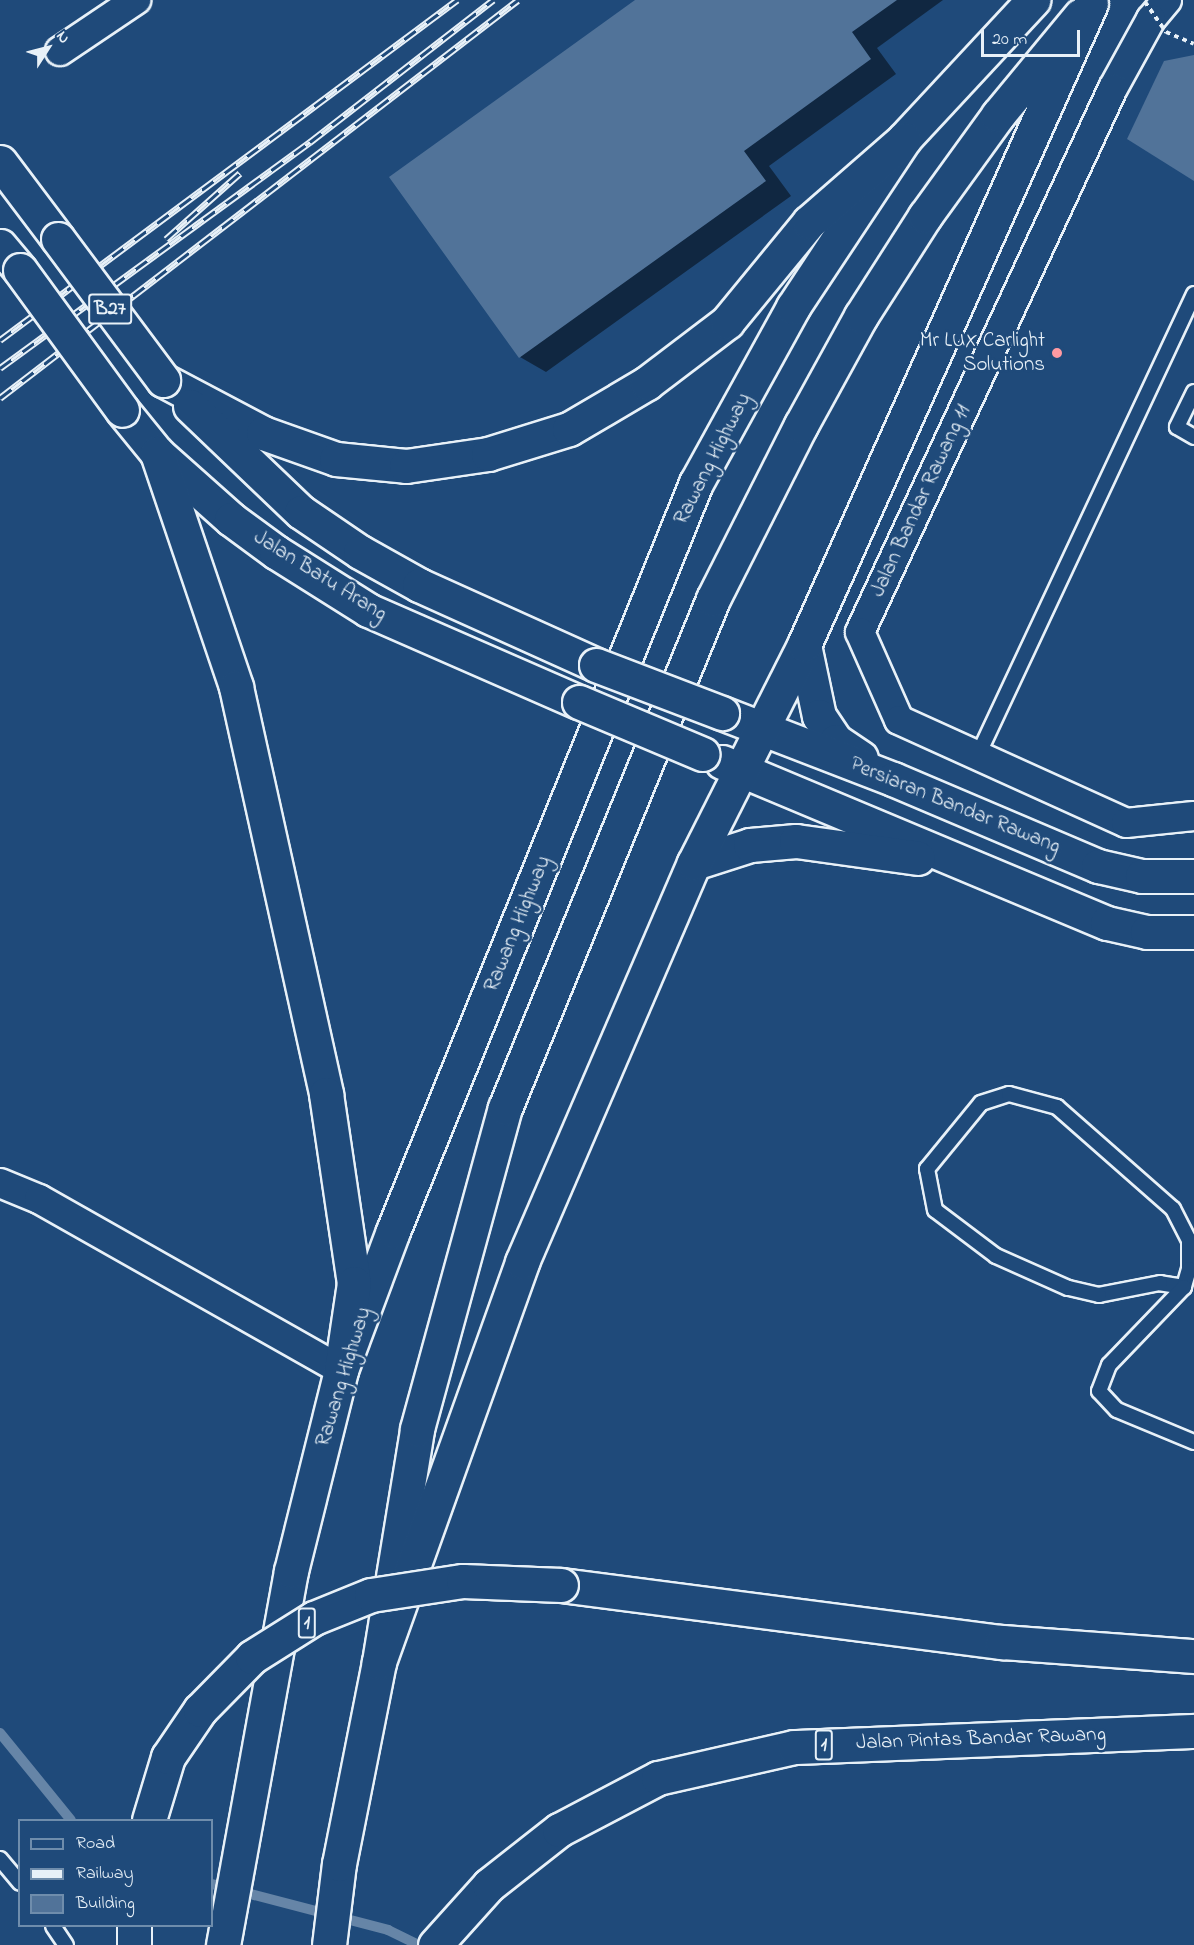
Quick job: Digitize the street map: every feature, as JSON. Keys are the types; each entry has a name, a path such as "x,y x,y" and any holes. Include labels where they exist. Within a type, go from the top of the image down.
{"main road":[{"name":"Rawang Highway","path":"223,1945 291,1571 341,1370 398,1220 696,483 794,307 904,140 1033,0"},
{"path":"379,1662 522,1262 694,864 804,645 1093,1"},
{"path":"329,1945 339,1864 379,1662 417,1429 505,1108 712,599 861,316 925,216 998,115 1093,1"},
{"path":"163,380 263,433 336,459 406,466 488,454 569,429 647,383 728,322 809,222 904,140"},
{"name":"B27","path":"0,162 163,380"},
{"name":"Jalan Batu Arang","path":"10,258 122,410 158,453 231,519 368,610 579,702 741,769"},
{"name":"Persiaran Bandar Rawang","path":"163,380 301,512 360,552 419,585 596,665 893,779 1098,866 1142,876 1194,876"},
{"path":"158,453 236,687 326,1094 354,1282 341,1370"},
{"path":"804,645 819,716 836,741 893,779"},
{"path":"741,769 1107,923 1148,932 1194,932"},
{"path":"694,864 750,845 796,841 973,867"},
{"name":"1","path":"150,1819 168,1757 200,1710 252,1657 314,1618 371,1595 463,1581 561,1585 1002,1642 1194,1656"},
{"name":"Jalan Pintas Bandar Rawang","path":"435,1945 489,1885 559,1830 658,1778 718,1763 805,1746 1194,1731"},
{"path":"134,1927 134,1945"}],"street":[{"path":"60,51 136,0"},
{"name":"Jalan Bandar Rawang 11","path":"1156,1 1151,19 1113,88 860,632 899,720 1125,823 1194,816"},
{"path":"0,1183 39,1199 341,1370"}],"lane":[{"path":"978,756 1194,294"},
{"path":"1194,392 1177,428 1194,437"},
{"path":"1184,1287 1160,1283 1099,1295 1068,1288 996,1256 935,1209 927,1169 981,1102 1009,1094 1057,1107 1173,1209 1189,1240 1189,1269 1184,1287 1109,1365 1099,1392 1117,1410 1194,1442"},
{"path":"0,1859 18,1881"},
{"path":"54,1927 66,1945"}],"path":[{"path":"1156,1 1166,32 1194,44"}],"building":[{"path":"635,0 897,0 852,32 871,59 744,151 766,181 519,358 389,177"},
{"path":"1194,55 1194,181 1127,139 1164,61"}],"waterway":[{"path":"0,1733 70,1819"},
{"path":"213,1884 388,1930 419,1945"}],"railway":[{"path":"0,340 457,0"},
{"path":"0,368 310,142 493,0"},
{"path":"0,398 518,0"},
{"path":"166,239 240,173"}],"place":[{"name":"Mr LUX Carlight Solutions","path":"1057,353"}]}
